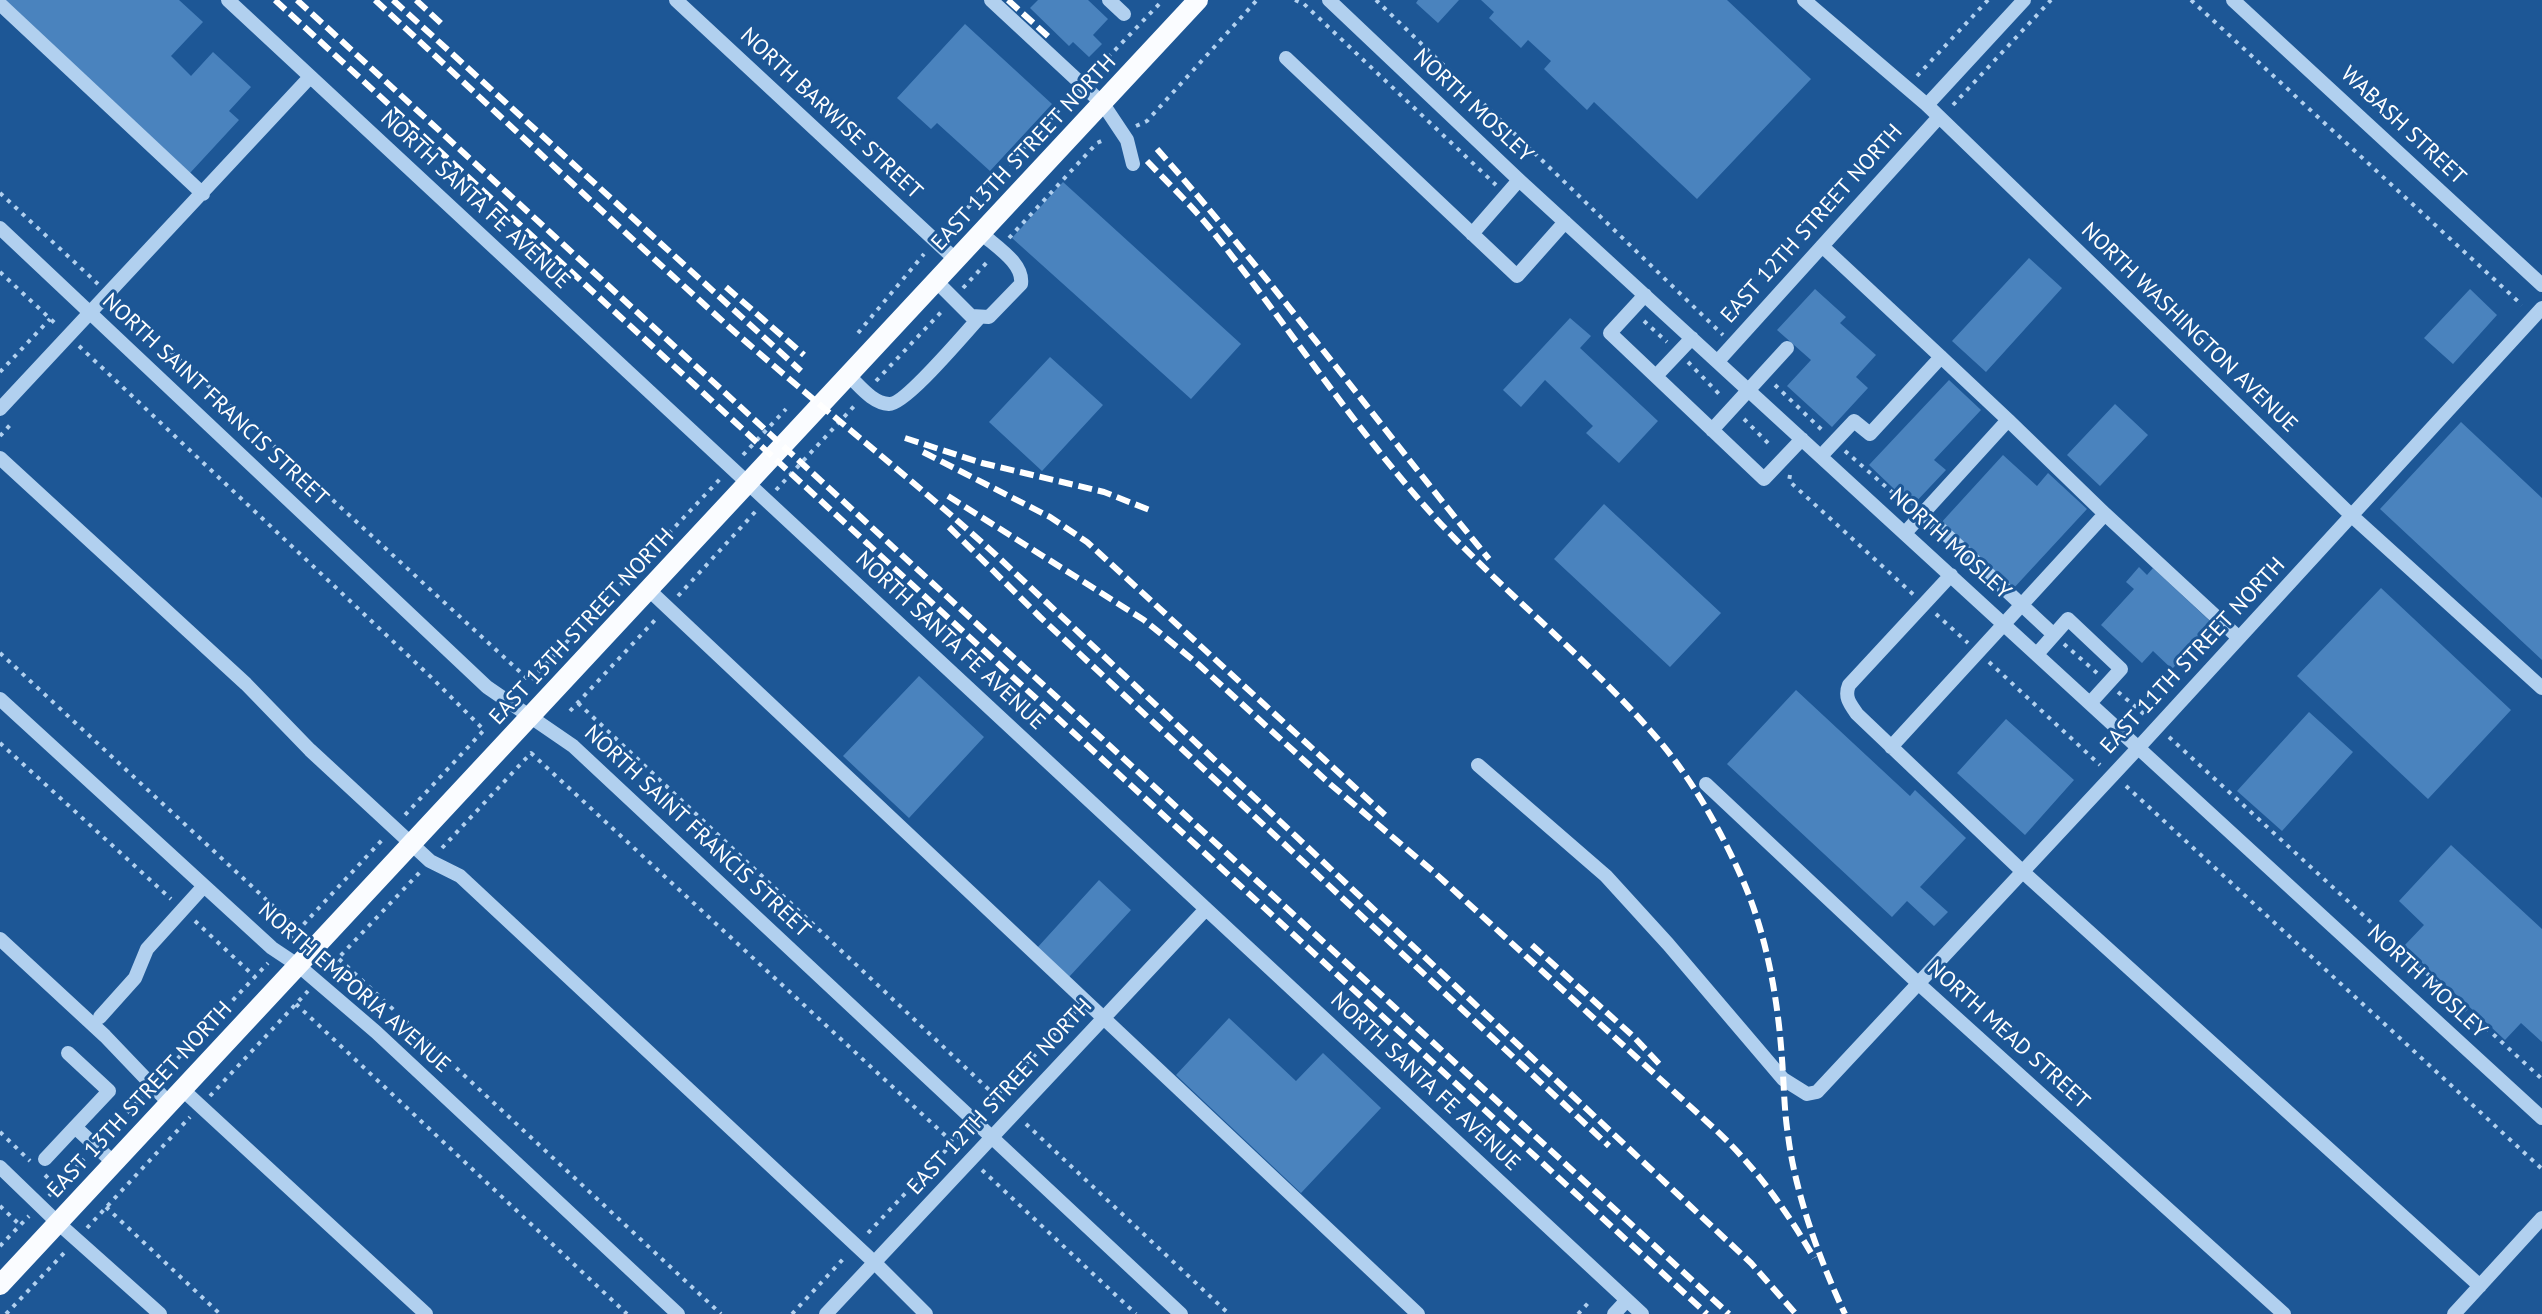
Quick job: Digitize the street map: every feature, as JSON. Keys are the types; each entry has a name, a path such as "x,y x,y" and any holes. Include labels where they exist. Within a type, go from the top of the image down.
{"main road":[{"name":"EAST 13TH STREET NORTH","path":"0,1285 1198,0"}],"street":[{"name":"NORTH SANTA FE AVENUE","path":"228,0 1642,1314"},
{"name":"NORTH BARWISE STREET","path":"676,0 956,260"},
{"path":"991,0 1103,104 1127,140 1133,164"},
{"path":"1109,0 1124,14"},
{"name":"NORTH MOSLEY","path":"1329,0 1519,180 2542,1118"},
{"name":"NORTH WASHINGTON AVENUE","path":"1804,0 1927,105 2352,516 2542,688"},
{"path":"1927,105 2024,0"},
{"name":"WABASH STREET","path":"2233,0 2542,285"},
{"path":"0,4 203,194"},
{"path":"1286,58 1517,276 1565,222"},
{"path":"0,409 310,77"},
{"name":"EAST 12TH STREET NORTH","path":"1718,361 1939,117"},
{"path":"1472,234 1519,180"},
{"name":"NORTH SAINT FRANCIS STREET","path":"0,228 487,687 573,746 1181,1314"},
{"path":"936,281 971,316 979,318 989,317 1021,284 1018,267 981,233"},
{"path":"1822,246 2239,638"},
{"path":"1645,295 1610,333 1764,479 1802,439"},
{"name":"EAST 11TH STREET NORTH","path":"1478,765 1606,876 1768,1062 1797,1090 1807,1094 1817,1092 1920,985 2540,310"},
{"path":"848,375 877,402 892,405 902,400 979,318"},
{"path":"1656,376 1692,338"},
{"path":"1712,430 1787,348"},
{"path":"1821,456 1854,421 1870,434 1941,357"},
{"path":"1905,533 2008,420"},
{"path":"0,458 246,684 310,750 430,861 460,876 926,1314"},
{"path":"1923,513 2054,635"},
{"path":"1891,747 2105,514"},
{"path":"1937,562 1956,543"},
{"path":"1951,575 1849,685 1846,691 1848,701 1857,714 2023,872 2480,1286"},
{"path":"649,590 1418,1314"},
{"path":"2037,654 2068,619 2121,669 2091,702"},
{"name":"NORTH EMPORIA AVENUE","path":"0,699 278,952 299,966 376,1032 678,1314"},
{"name":"NORTH MEAD STREET","path":"1706,784 1920,985 2284,1314"},
{"path":"100,1017 135,978 147,949 204,886"},
{"name":"EAST 12TH STREET NORTH","path":"826,1314 1206,909"},
{"path":"0,939 105,1036 152,1085 201,1106 426,1314"},
{"path":"45,1159 109,1091 68,1053"},
{"path":"75,1127 114,1163"},
{"path":"0,1167 160,1314"},
{"path":"2454,1314 2542,1218"},
{"path":"1614,1314 1627,1300"}],"path":[{"path":"855,336 936,242 1163,0"},
{"path":"570,711 1097,143 1147,121 1257,0"},
{"path":"1916,78 1988,0"},
{"path":"1953,105 2051,0"},
{"path":"2191,0 2520,304 2540,310"},
{"path":"0,193 530,681 793,402"},
{"path":"0,272 484,730 0,1246"},
{"path":"0,372 50,319"},
{"path":"0,653 299,930"},
{"path":"578,703 1229,1314"},
{"path":"0,743 255,977"},
{"path":"6,1314 531,753 1136,1314"},
{"path":"339,958 721,1314"},
{"path":"296,1004 627,1314"},
{"path":"792,1314 1079,1007"},
{"path":"0,1206 20,1225"},
{"path":"106,1207 220,1314"},
{"path":"1578,1314 1591,1300"}],"building":[{"path":"5,0 179,0 203,22 171,56 191,76 213,52 251,87 229,111 239,120 190,173"},
{"path":"1038,0 1088,0 1108,19 1093,35 1102,44 1089,57 1073,42 1069,46 1030,8"},
{"path":"1418,0 1459,0 1438,23 1416,3"},
{"path":"1481,0 1727,0 1811,79 1697,199 1594,102 1587,110 1544,69 1551,61 1528,40 1521,48 1489,18 1494,12"},
{"path":"965,24 1052,104 990,171 937,123 931,129 897,98"},
{"path":"1063,182 1241,344 1191,399 1012,238"},
{"path":"2029,258 2062,288 1986,372 1952,341"},
{"path":"1815,289 1846,317 1840,323 1876,355 1856,377 1868,388 1832,427 1787,386 1811,360 1777,330"},
{"path":"2470,289 2497,315 2453,364 2424,338"},
{"path":"1570,318 1591,336 1580,348 1658,421 1619,463 1586,433 1593,426 1545,380 1521,407 1503,390"},
{"path":"1050,357 1103,405 1042,471 989,422"},
{"path":"1949,380 1981,410 1934,460 1946,470 1912,506 1869,465"},
{"path":"2115,404 2148,435 2100,486 2067,455"},
{"path":"2461,422 2542,498 2542,660 2380,509"},
{"path":"2003,455 2037,486 2048,473 2087,509 2012,590 1940,524"},
{"path":"1604,504 1721,613 1670,667 1554,559"},
{"path":"2139,567 2147,575 2153,568 2214,625 2172,669 2153,651 2142,663 2101,625 2134,589 2126,582"},
{"path":"2381,588 2511,710 2428,799 2297,676"},
{"path":"919,676 984,737 909,818 843,756"},
{"path":"1796,690 1910,796 1915,790 1966,838 1920,887 1948,912 1934,926 1907,901 1892,917 1727,764"},
{"path":"2309,712 2353,752 2282,831 2237,791"},
{"path":"2006,719 2074,780 2025,835 1957,773"},
{"path":"2451,845 2542,929 2542,1042 2521,1023 2505,1040 2404,946 2424,925 2399,901"},
{"path":"1099,880 1131,910 1069,977 1037,948"},
{"path":"1229,1018 1296,1081 1323,1053 1381,1108 1301,1193 1176,1075"}],"railway":[{"path":"275,0 1707,1314"},
{"path":"297,0 1729,1314"},
{"path":"375,0 728,326 996,555 1751,1263 1796,1314"},
{"path":"393,0 801,371"},
{"path":"416,0 445,27"},
{"path":"1008,0 1051,39"},
{"path":"1157,149 1284,301 1489,559"},
{"path":"1147,161 1209,227 1366,435 1422,503 1477,561 1622,700 1664,746 1702,802 1735,862 1759,925 1778,1014 1787,1126 1796,1180 1818,1249 1845,1314"},
{"path":"726,287 804,355"},
{"path":"905,438 982,463 1104,492 1152,511"},
{"path":"923,452 1050,517 1087,542 1385,815"},
{"path":"948,496 1144,620 1198,664 1330,784 1435,873 1717,1131 1770,1191 1814,1258"},
{"path":"949,527 1040,617 1609,1146"},
{"path":"1532,945 1634,1037 1663,1068"}]}
